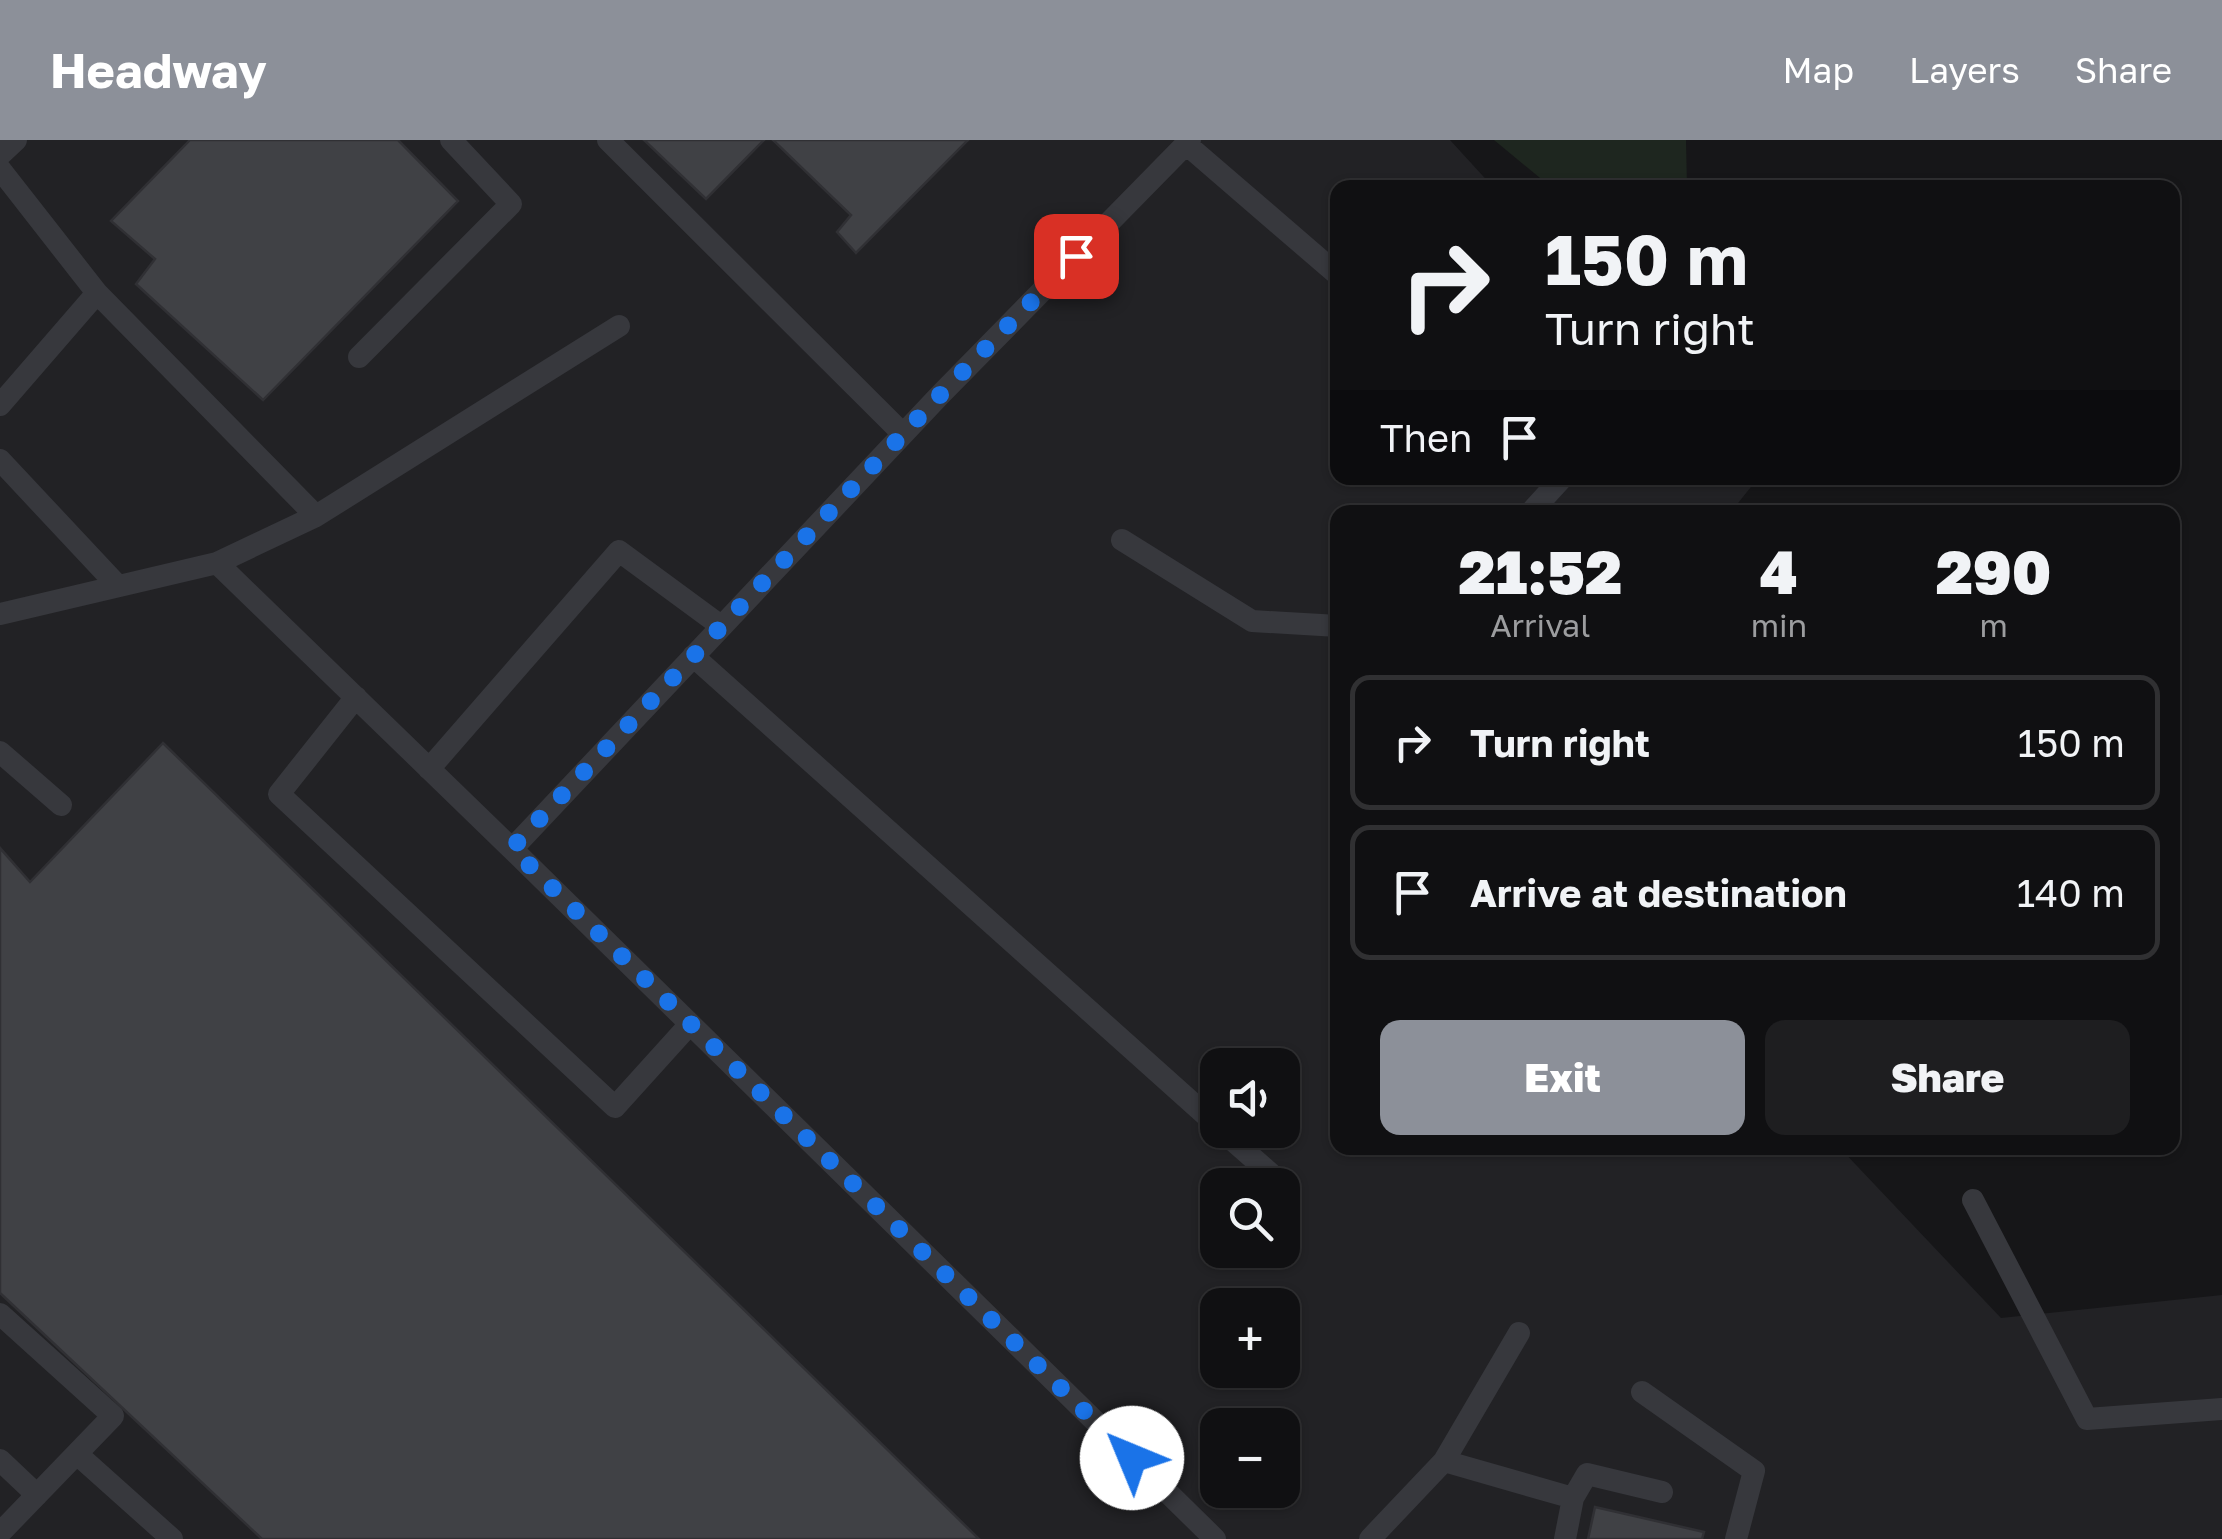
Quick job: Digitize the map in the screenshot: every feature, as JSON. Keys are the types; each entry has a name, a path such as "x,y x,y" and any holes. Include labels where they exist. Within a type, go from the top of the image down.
{"lane":[{"path":"0,155 16,140"},
{"path":"359,357 511,204 451,140"},
{"path":"608,140 903,434"},
{"path":"512,848 903,434 1188,142 1330,268"},
{"path":"0,169 97,293 316,516"},
{"path":"0,405 97,293"},
{"path":"0,614 217,563 316,516 618,326"},
{"path":"0,460 118,586"},
{"path":"1537,505 1556,485"},
{"path":"1122,540 1252,621 1330,626"},
{"path":"430,769 618,551 722,626"},
{"path":"217,563 1215,1539"},
{"path":"693,656 1200,1110"},
{"path":"356,698 279,794 615,1107 690,1024"},
{"path":"0,752 61,805"},
{"path":"1242,1148 1264,1168"},
{"path":"1973,1200 2087,1419 2222,1410"},
{"path":"0,1314 113,1416 0,1533"},
{"path":"1370,1539 1444,1460 1519,1333"},
{"path":"1642,1392 1754,1471 1736,1539"},
{"path":"77,1454 172,1539"},
{"path":"0,1460 37,1495"},
{"path":"1444,1460 1574,1498"},
{"path":"1564,1539 1574,1498 1587,1474 1662,1492"}],"shaded area":[{"path":"0,140 1450,140 1487,180 1330,180 1330,485 1752,485 1737,505 1330,505 1330,1155 1847,1155 2001,1318 2222,1295 2222,1539 0,1539"},
{"path":"1494,140 1686,140 1687,180 1543,180"}],"building":[{"path":"190,140 398,140 458,201 263,400 136,284 155,259 111,221"},
{"path":"644,140 764,140 706,199"},
{"path":"773,140 968,140 856,253 837,232 851,215"},
{"path":"163,743 979,1539 262,1539 0,1293 0,848 30,882"},
{"path":"1595,1507 1704,1532 1702,1539 1588,1539"}],"route":[{"path":"1076,256 512,848 1132,1458"}]}
